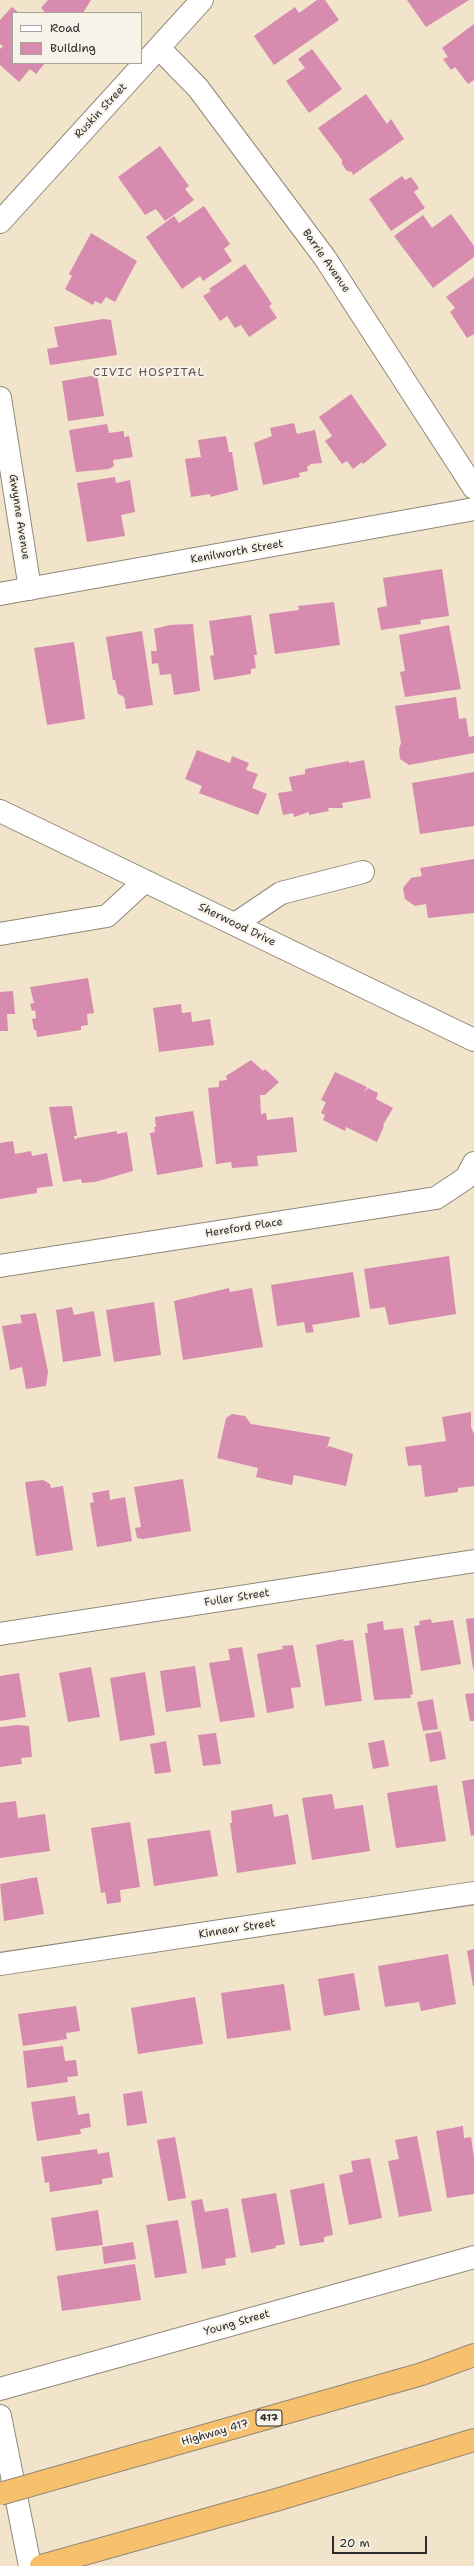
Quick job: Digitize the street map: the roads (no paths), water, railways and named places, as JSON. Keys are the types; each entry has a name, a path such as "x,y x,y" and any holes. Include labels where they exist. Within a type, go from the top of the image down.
{"highway":[{"name":"Highway 417","path":"0,2494 422,2374 474,2355"},
{"path":"41,2566 276,2500 474,2440"}],"street":[{"name":"Ruskin Street","path":"0,222 202,0"},
{"name":"Barrie Avenue","path":"159,48 198,88 325,258 474,488"},
{"name":"Gwynne Avenue","path":"0,398 30,589"},
{"name":"Kenilworth Street","path":"0,594 474,509"},
{"name":"Sherwood Drive","path":"0,810 474,1040"},
{"path":"235,924 281,892 363,872"},
{"path":"0,934 107,916 145,881"},
{"name":"Hereford Place","path":"0,1266 436,1198 466,1178 474,1163"},
{"name":"Fuller Street","path":"0,1634 474,1561"},
{"name":"Kinnear Street","path":"0,1964 474,1893"},
{"name":"Young Street","path":"0,2389 474,2257"},
{"path":"0,2416 30,2566"}],"district":[{"name":"CIVIC HOSPITAL","path":"149,373"}]}
